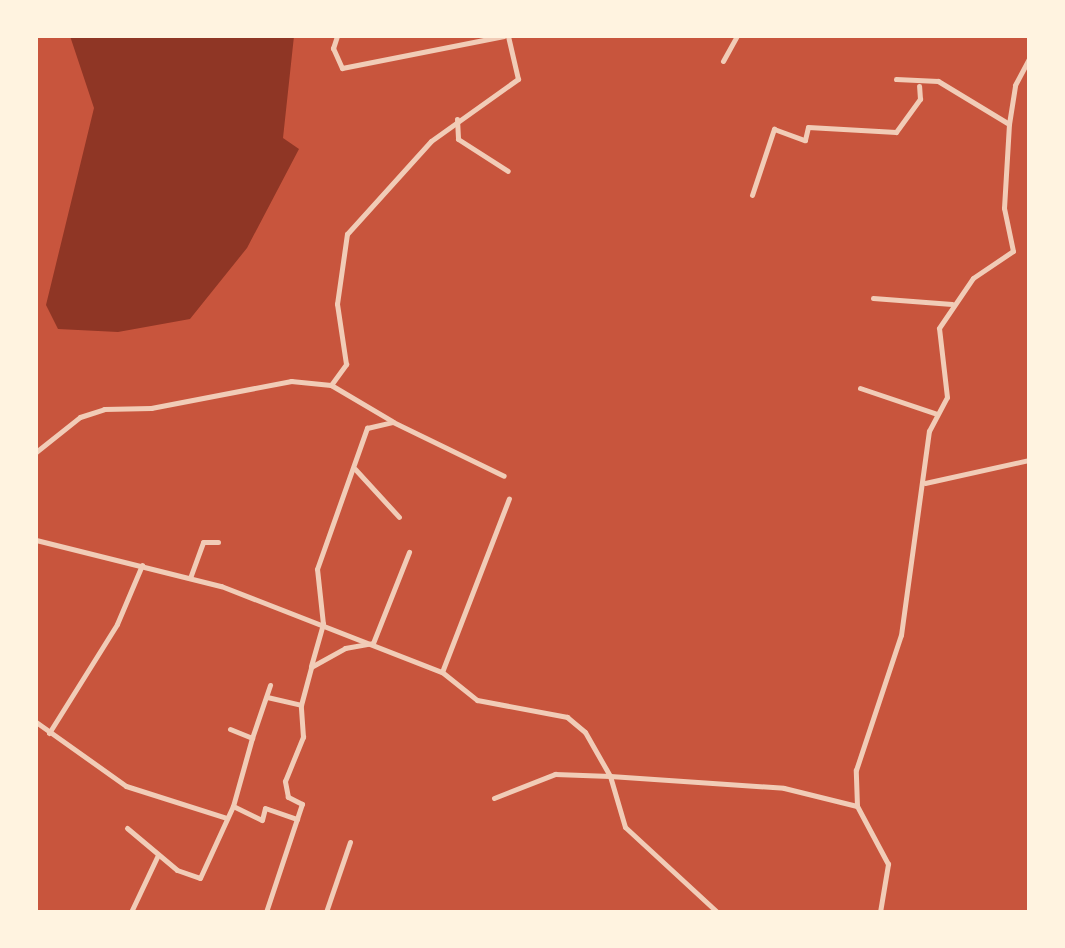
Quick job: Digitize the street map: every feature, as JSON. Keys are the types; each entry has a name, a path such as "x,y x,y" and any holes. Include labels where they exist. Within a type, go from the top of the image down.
{"street":[{"path":"331,385 346,364 337,304 347,234 457,119 518,79 506,36 342,68 333,48 337,36"},
{"path":"723,61 737,36"},
{"path":"880,912 888,864 857,806 862,747 901,635 937,414 947,397 939,328 952,304 1013,251 1004,208 1009,124 1015,85 1029,59"},
{"path":"896,79 919,86 938,81 1009,124"},
{"path":"752,195 774,129 805,140 808,127 896,132 920,99 919,86"},
{"path":"457,119 458,139 508,171"},
{"path":"873,298 952,304"},
{"path":"36,454 80,417 104,409 151,408 291,381 331,385 393,422 504,476"},
{"path":"860,388 937,414"},
{"path":"266,912 302,804 288,797 285,781 303,737 301,705 323,624 317,569 367,428 393,422"},
{"path":"36,454 62,432"},
{"path":"924,488 932,476 980,475 1029,460"},
{"path":"355,469 399,517"},
{"path":"442,672 509,498"},
{"path":"36,540 190,578 323,624 442,672 477,700 567,717 585,732 610,776 625,827 717,912"},
{"path":"190,578 203,542 218,542"},
{"path":"311,667 373,643 409,552"},
{"path":"49,733 117,624 142,565"},
{"path":"127,828 158,855 200,878 233,806 270,685"},
{"path":"266,697 301,705"},
{"path":"36,722 126,786 227,818"},
{"path":"230,729 252,738"},
{"path":"494,798 555,774 784,788 857,806"},
{"path":"233,806 262,820 265,808 297,819"},
{"path":"326,912 350,842"},
{"path":"131,912 158,855"}],"shaded area":[{"path":"70,36 294,36 283,138 299,149 247,248 190,319 118,332 58,329 46,305 94,108"}]}
